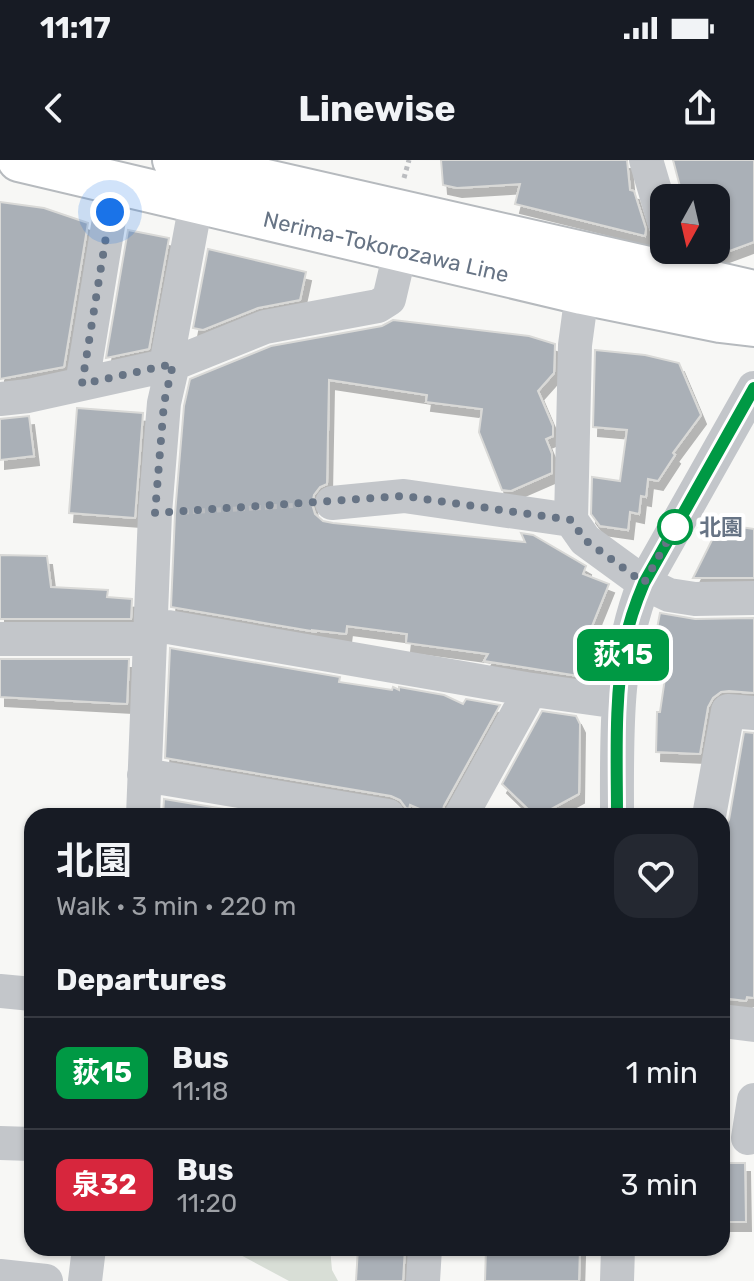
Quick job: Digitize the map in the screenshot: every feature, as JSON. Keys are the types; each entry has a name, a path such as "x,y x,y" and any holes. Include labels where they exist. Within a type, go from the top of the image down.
{"main road":[{"name":"Nerima-Tokorozawa Line","path":"19,160 115,183 192,172 650,258"},
{"name":"Nerima-Tokorozawa Line","path":"192,172 400,252 582,293 754,325"},
{"name":"Nerima-Tokorozawa Line","path":"677,264 754,292"}],"street":[{"path":"646,160 653,184"},
{"path":"143,808 155,513 164,403 192,172"},
{"path":"82,384 115,183"},
{"path":"0,399 169,364 265,327 378,306 389,299 400,252"},
{"path":"582,293 575,345 571,520 585,540 644,583 669,595 682,598 754,598"},
{"path":"617,808 619,702 625,642 644,583 754,388"},
{"path":"332,503 404,496 571,520"},
{"path":"0,639 150,633 168,627 526,689 619,702"},
{"path":"465,808 524,702 526,689"},
{"path":"710,808 727,714 731,711 754,713"},
{"path":"144,775 340,808"},
{"path":"0,991 24,993"},
{"path":"730,1022 754,1025"},
{"path":"748,1138 754,1100"},
{"path":"0,1143 24,1144"},
{"path":"85,1281 88,1256"},
{"path":"423,1281 425,1256"},
{"path":"617,1281 618,1256"},
{"path":"6,1278 46,1281"}],"path":[{"path":"404,181 409,160"},
{"path":"155,513 332,503"}],"shaded area":[{"path":"242,1256 331,1256 332,1270 338,1281 289,1281"}],"building":[{"path":"441,160 627,160 630,190 634,191 646,229 645,236 515,204 520,184 457,188 443,185"},
{"path":"673,160 754,160 754,242 730,251 730,184 679,184"},
{"path":"0,202 44,208 88,223 64,367 0,379"},
{"path":"128,230 169,238 149,349 106,358"},
{"path":"208,249 306,272 300,300 258,308 203,330 193,328"},
{"path":"393,320 529,336 555,344 554,373 538,391 553,426 553,436 546,439 552,454 552,473 511,491 502,490 479,432 482,409 426,402 427,395 329,380 327,484 314,495 312,504 315,514 323,521 333,523 525,542 521,533 533,535 586,566 583,574 609,584 592,626 585,677 484,661 488,654 406,643 407,634 347,626 346,634 311,630 317,632 171,607 184,406 190,379 271,346 382,326"},
{"path":"595,350 645,355 679,363 701,415 673,453 675,455 658,481 648,479 646,497 641,496 639,514 630,512 628,530 600,526 591,514 592,477 620,481 627,430 593,427"},
{"path":"77,408 143,413 135,518 69,513"},
{"path":"29,416 34,456 0,460 0,419"},
{"path":"720,524 754,529 754,578 693,578"},
{"path":"0,555 47,556 51,587 108,590 107,597 132,599 131,619 0,619"},
{"path":"660,613 695,619 754,618 754,693 729,691 713,698 708,707 700,754 656,752 657,712 660,712 668,658 652,654"},
{"path":"170,648 340,677 339,682 392,690 393,687 399,690 399,687 444,695 463,704 466,699 500,705 443,808 410,805 406,808 400,800 391,796 165,758"},
{"path":"0,659 129,659 127,704 0,697"},
{"path":"542,711 576,716 580,724 579,794 553,808 527,808 502,784"},
{"path":"744,732 754,733 754,998 747,997 746,1001 730,999 730,814"},
{"path":"164,799 219,808 163,808"},
{"path":"730,1163 745,1163 746,1222 730,1222"},
{"path":"358,1256 405,1256 403,1281 356,1281"},
{"path":"486,1256 580,1256 579,1281 485,1281"}],"bus line":[{"name":"荻15","path":"617,808 619,702 625,642 632,613 644,583 754,388"}],"place":[{"name":"北園","path":"675,527"}],"route":[{"path":"110,212 82,384 173,364 164,403 155,513 404,496 571,520 585,540 644,583 675,527"}]}
